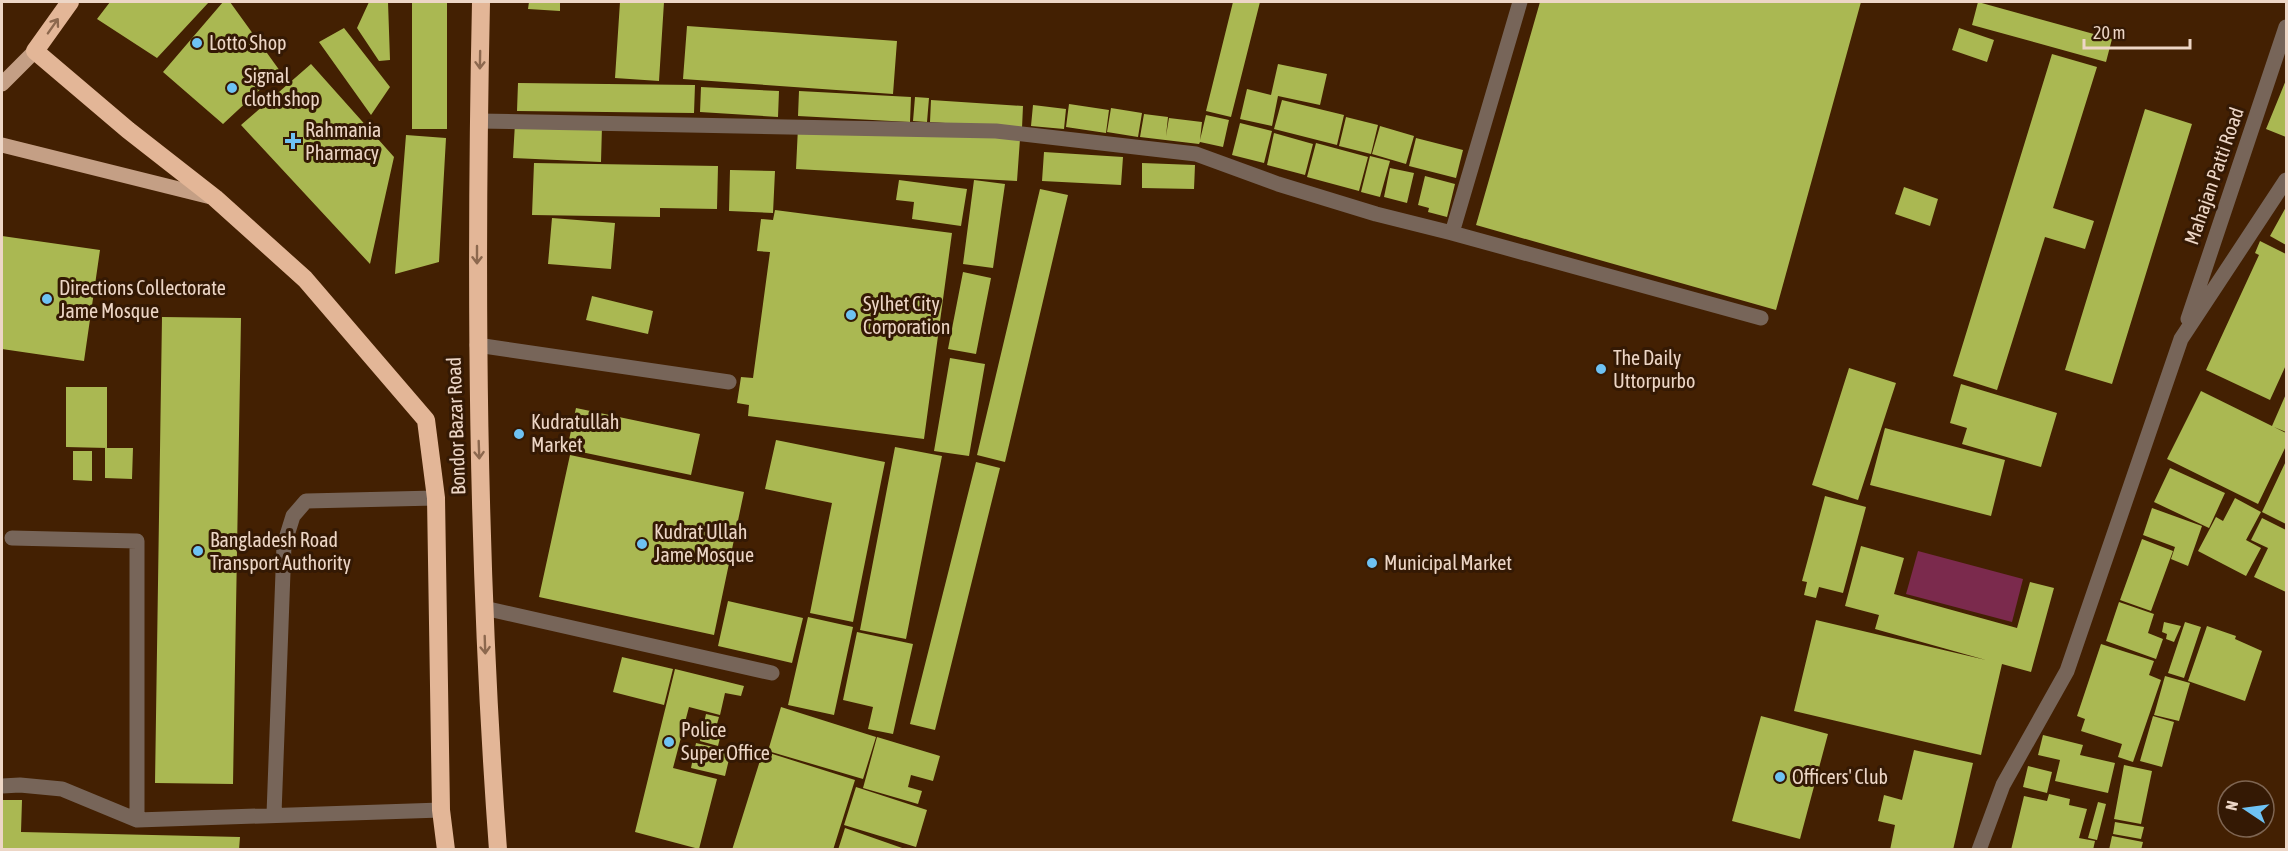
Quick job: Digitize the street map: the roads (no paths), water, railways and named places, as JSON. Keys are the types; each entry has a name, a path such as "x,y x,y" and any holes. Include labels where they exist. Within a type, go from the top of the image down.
{"highway":[{"path":"70,2 35,51 128,130 215,198 305,279 426,420 436,498 441,810 446,849"},
{"name":"Bondor Bazar Road","path":"481,2 477,345 487,708 498,849"}],"main road":[{"path":"2,84 35,51"},
{"path":"2,146 215,198"}],"street":[{"path":"1452,233 1520,2"},
{"name":"Mahajan Patti Road","path":"2181,339 2286,27"},
{"path":"478,121 996,131 1196,154 1278,184 1376,214 1761,318"},
{"path":"1979,849 2002,785 2067,671 2181,339 2286,180"},
{"path":"477,345 729,382"},
{"path":"274,814 284,545 293,516 306,501 436,498"},
{"path":"12,538 137,541 137,820"},
{"path":"484,608 772,673"},
{"path":"2,786 20,785 63,789 137,820 441,810"}],"place":[{"name":"Lotto Shop","path":"197,43"},
{"name":"Signal cloth shop","path":"232,88"},
{"name":"Rahmania Pharmacy","path":"293,141"},
{"name":"Directions Collectorate Jame Mosque","path":"47,299"},
{"name":"Sylhet City Corporation","path":"851,315"},
{"name":"The Daily Uttorpurbo","path":"1601,369"},
{"name":"Kudratullah Market","path":"519,434"},
{"name":"Kudrat Ullah Jame Mosque","path":"642,544"},
{"name":"Bangladesh Road Transport Authority","path":"198,551"},
{"name":"Municipal Market","path":"1372,563"},
{"name":"Police Super Office","path":"669,742"},
{"name":"Officers' Club","path":"1780,777"}]}
